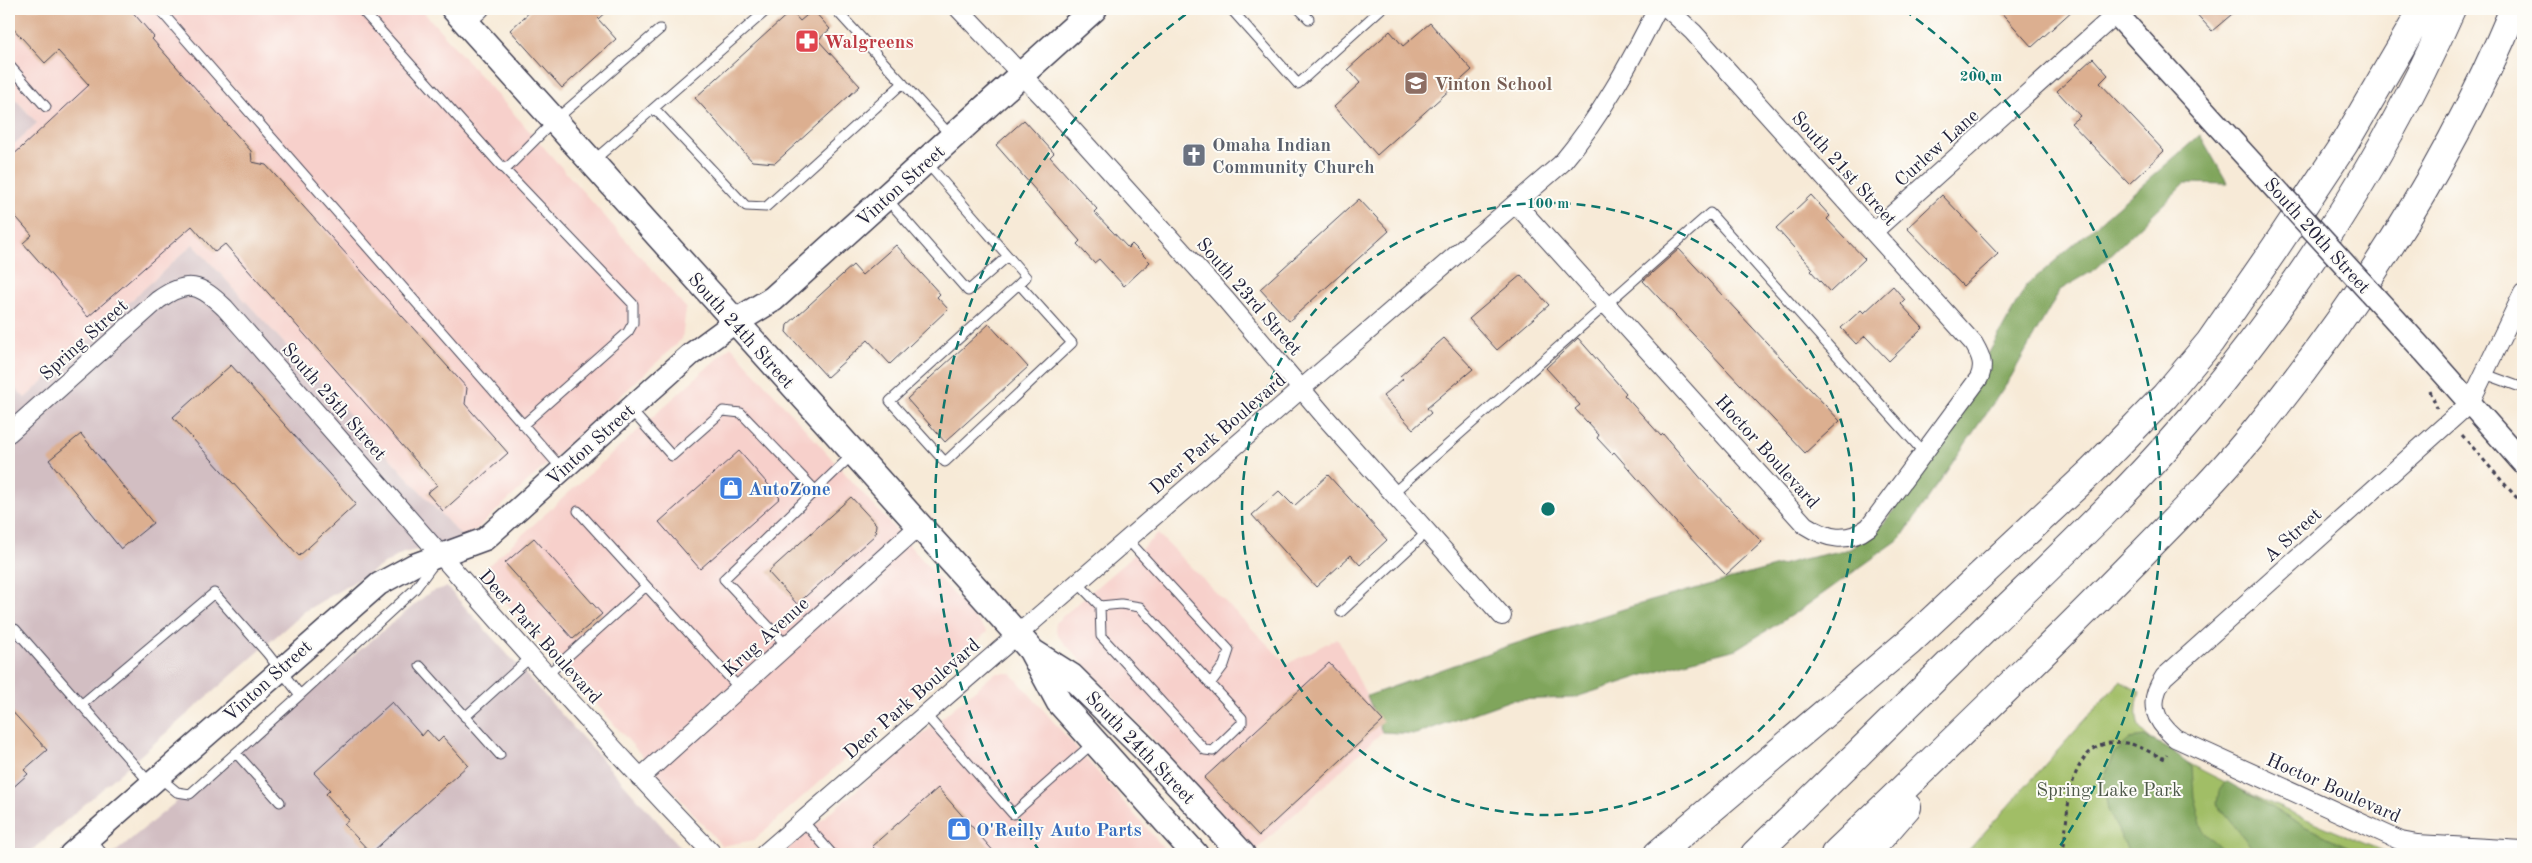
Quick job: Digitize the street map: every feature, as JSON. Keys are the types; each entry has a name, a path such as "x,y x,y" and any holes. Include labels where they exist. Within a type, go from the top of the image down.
{"highway":[{"path":"1658,854 1909,642 2092,472 2165,396 2210,342 2276,248 2344,144 2423,9"},
{"path":"1755,854 2078,539 2198,411 2267,324 2345,210 2409,92 2451,9"},
{"path":"1835,854 2018,679 2207,486 2248,440 2297,378 2376,267 2418,198 2460,122 2500,42 2514,9"},
{"path":"1866,854 2018,679"}],"main road":[{"name":"Vinton Street","path":"735,322 773,299 1094,9"},
{"name":"South 24th Street","path":"466,13 554,121 918,527 1024,642 1071,676 1145,748 1242,854"},
{"name":"South 24th Street","path":"1024,642 1060,702 1194,854"}],"street":[{"name":"South 23rd Street","path":"958,9 1050,104 1220,292 1301,388 1502,616"},
{"name":"Deer Park Boulevard","path":"764,854 925,714 1024,642 1077,582 1561,164 1583,139 1657,9"},
{"name":"South 21st Street","path":"1668,9 1693,32 1974,344 1982,362"},
{"name":"Curlew Lane","path":"1874,232 2114,11"},
{"name":"South 20th Street","path":"2114,11 2423,350 2523,463"},
{"name":"Hoctor Boulevard","path":"1516,204 1805,525 1821,534 1845,539 1858,536 1869,528 1979,378 1982,362"},
{"name":"Spring Street","path":"9,433 158,300 190,286"},
{"name":"South 25th Street","path":"190,286 201,287 225,308 395,501 440,556"},
{"path":"2470,403 2523,293"},
{"name":"Vinton Street","path":"70,854 96,846 154,780 280,668 379,584 414,565 485,539 690,355 735,322"},
{"name":"A Street","path":"2154,704 2157,688 2164,678 2470,403"},
{"name":"Krug Avenue","path":"640,778 918,527"},
{"name":"Deer Park Boulevard","path":"440,556 640,778 713,854"},
{"name":"Hoctor Boulevard","path":"2154,704 2157,717 2163,728 2175,738 2401,841 2417,844 2523,850"}],"lane":[{"path":"159,9 562,470"},
{"path":"361,9 505,170 633,304 633,322 628,332 523,425"},
{"path":"592,162 768,9"},
{"path":"835,9 952,137"},
{"path":"1231,9 1298,84 1381,9"},
{"path":"1300,9 1309,19"},
{"path":"505,170 554,121 660,29"},
{"path":"9,65 46,107"},
{"path":"654,108 746,206 766,207 903,83"},
{"path":"926,161 1026,277 890,401 945,462 1072,343 1019,284"},
{"path":"886,198 968,290 1008,256"},
{"path":"1393,493 1710,213 1924,453"},
{"path":"2485,374 2523,388"},
{"path":"629,409 672,456 723,411 741,413 816,491"},
{"path":"786,646 724,579 853,454"},
{"path":"578,512 739,688"},
{"path":"1341,612 1428,532"},
{"path":"1127,539 1230,650 1224,665 1210,684"},
{"path":"9,631 15,629 81,705 154,780 177,792 190,794 415,589 440,556"},
{"path":"1077,582 1100,606 1102,636 1205,750 1213,751 1242,723 1242,718 1140,607 1120,604 1100,606"},
{"path":"548,674 645,586"},
{"path":"81,705 214,593 280,668 300,695"},
{"path":"464,717 532,656"},
{"path":"420,666 500,755"},
{"path":"925,714 1013,814 1094,742"},
{"path":"236,753 280,802"},
{"path":"802,820 832,854"}],"path":[{"path":"2462,436 2523,505"},
{"path":"2064,854 2073,778 2076,767 2083,757 2104,744 2114,742 2127,743 2165,759"}],"shaded area":[{"path":"9,9 421,9 686,308 682,339 465,540 193,244 25,398 9,381 9,149 37,123 9,91"},
{"path":"9,92 37,123 9,149"},
{"path":"193,244 465,540 403,553 305,611 28,854 9,854 9,381 25,398"},
{"path":"731,346 987,632 754,840 722,846 480,573"},
{"path":"1158,534 1287,664 1337,638 1367,696 1382,732 1256,850 1057,635 1055,623"},
{"path":"447,587 687,854 113,854 430,592"},
{"path":"995,673 1011,673 1169,854 781,854"}],"green space":[{"path":"2200,135 2228,184 2185,183 2096,269 2060,290 2011,377 1901,538 1803,608 1737,649 1685,662 1573,698 1511,700 1416,734 1382,732 1367,696 1508,646 1633,606 1803,559 1850,549 1884,523 1925,468 2026,286"},
{"name":"Spring Lake Park","path":"2120,681 2140,692 2137,709 2139,726 2152,740 2178,757 2254,796 2390,854 1965,854"},
{"path":"2144,737 2170,749 2192,767 2194,797 2203,832 2228,854 2130,854 2108,810 2103,780 2115,753 2130,739"},
{"path":"2226,781 2306,827 2362,853 2486,854 2257,854 2217,804 2219,791"}],"building":[{"path":"9,9 130,9 154,37 152,39 251,151 252,162 266,165 467,388 465,404 508,453 443,511 427,493 437,485 225,244 215,252 192,226 88,317 23,243 32,235 9,209 9,159 89,85 58,51 45,63 9,24"},
{"path":"533,9 609,9 598,19 616,39 562,88 510,30"},
{"path":"1998,9 2074,9 2032,47"},
{"path":"2192,9 2238,9 2212,31"},
{"name":"Walgreens","path":"813,10 830,29 818,40 860,86 775,163 752,161 695,98 791,11 800,21"},
{"path":"1430,23 1472,70 1377,155 1334,107 1360,83 1348,69 1390,31 1403,46"},
{"path":"2093,58 2108,75 2100,83 2164,151 2129,184 2071,123 2080,116 2057,91"},
{"path":"1024,120 1054,153 1050,157 1097,209 1094,212 1128,248 1132,244 1150,262 1124,286 1099,259 1094,263 1077,244 1080,241 996,145"},
{"path":"1811,195 1830,216 1827,219 1865,259 1830,292 1811,271 1813,269 1776,228"},
{"path":"1942,195 1998,254 1963,286 1907,228"},
{"path":"1359,199 1389,231 1289,321 1260,289"},
{"path":"896,245 940,294 937,297 948,309 890,364 868,340 827,377 786,332 787,325 853,265 862,275"},
{"path":"1679,249 1840,421 1805,453 1643,281"},
{"path":"1521,275 1549,305 1497,350 1469,319"},
{"path":"1893,286 1905,300 1901,304 1923,328 1889,361 1865,336 1856,344 1841,328 1861,310 1864,313"},
{"path":"989,324 1028,367 945,442 907,399"},
{"path":"1444,338 1473,369 1427,408 1431,413 1413,429 1383,396 1403,379 1400,376"},
{"path":"1578,338 1626,393 1624,395 1661,436 1663,434 1704,482 1762,542 1726,575 1681,528 1614,452 1612,454 1597,438 1599,435 1575,409 1580,405 1546,368"},
{"path":"231,365 356,504 299,556 173,417"},
{"path":"81,434 153,523 121,549 49,460"},
{"path":"739,451 780,498 700,569 659,522"},
{"path":"1328,475 1387,540 1360,565 1351,555 1316,587 1252,515 1279,491 1294,506"},
{"path":"851,497 876,524 875,535 797,604 768,572"},
{"path":"534,538 602,614 573,639 505,563"},
{"path":"1329,663 1383,721 1259,836 1204,778"},
{"path":"392,702 422,736 427,730 438,742 443,737 468,765 371,853 344,824 349,820 326,794 330,790 314,773"},
{"path":"9,708 47,750 24,770 28,774 9,791"},
{"path":"938,788 996,854 880,854 872,846"}],"place":[{"name":"Walgreens","path":"807,41"},
{"name":"Vinton School","path":"1416,83"},
{"name":"Omaha Indian Community Church","path":"1194,155"},
{"name":"AutoZone","path":"731,488"},
{"name":"O'Reilly Auto Parts","path":"959,829"}]}
